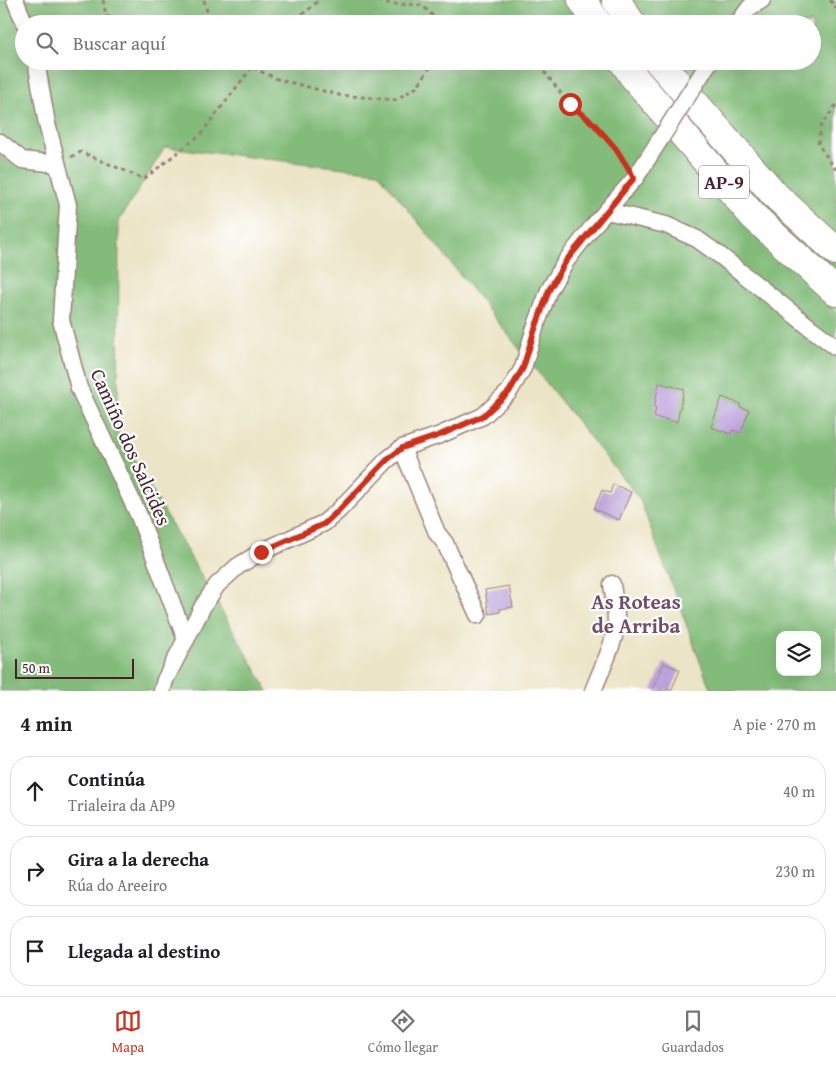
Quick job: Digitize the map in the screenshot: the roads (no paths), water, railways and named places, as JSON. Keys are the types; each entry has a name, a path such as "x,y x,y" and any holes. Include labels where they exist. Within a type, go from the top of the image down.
{"highway":[{"path":"582,0 592,15"},
{"path":"616,0 626,15"},
{"name":"AP-9","path":"629,70 753,216 836,292"},
{"name":"AP-9","path":"666,70 775,195 836,251"}],"street":[{"path":"15,0 21,15"},
{"path":"744,15 750,7 762,0"},
{"name":"Camiño dos Salcides","path":"38,70 47,124 68,205 60,320 79,388 139,516 186,640"},
{"path":"162,691 165,680 203,606 217,584 238,566 261,552 324,524 387,460 402,448 440,435 483,416 509,392 523,368 549,290 566,261 635,178 704,70"},
{"path":"0,142 22,160 57,164"},
{"path":"607,211 666,225 697,238 836,347"},
{"path":"402,448 437,533 445,544 478,614"},
{"path":"593,691 615,631 616,615 612,584"}],"district":[{"name":"As Roteas de Arriba","path":"636,614"}]}
